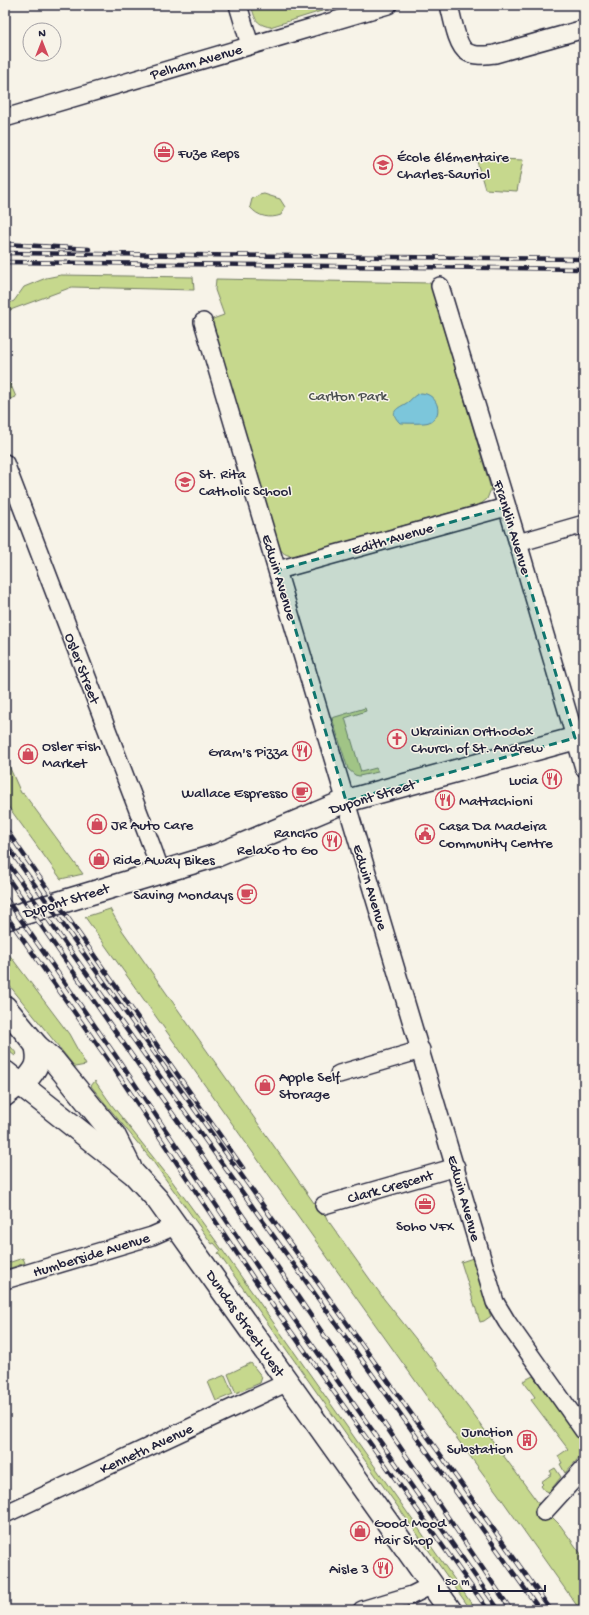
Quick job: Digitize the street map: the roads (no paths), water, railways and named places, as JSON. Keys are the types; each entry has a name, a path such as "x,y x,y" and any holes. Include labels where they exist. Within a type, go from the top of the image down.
{"main road":[{"name":"Dupont Street","path":"5,919 93,891 218,855 346,801 579,737"},
{"path":"5,1007 36,1045 54,1061 114,1135 134,1174"},
{"path":"14,1091 38,1066 36,1045"},
{"name":"Dundas Street West","path":"5,1072 14,1091 134,1174 158,1199 450,1610"}],"street":[{"path":"238,5 250,45"},
{"name":"Pelham Avenue","path":"5,118 388,5"},
{"path":"449,5 461,46 466,52 473,55 483,56 495,54 584,29"},
{"name":"Franklin Avenue","path":"440,286 506,507 579,737 584,768"},
{"name":"Edwin Avenue","path":"203,322 496,1302 507,1322 584,1431"},
{"name":"Osler Street","path":"5,463 150,840 160,872"},
{"name":"Edith Avenue","path":"278,570 506,507"},
{"path":"518,543 584,524"},
{"path":"339,1074 420,1050"},
{"name":"Clark Crescent","path":"324,1205 456,1167"},
{"name":"Humberside Avenue","path":"5,1280 152,1236 177,1225"},
{"name":"Kenneth Avenue","path":"5,1514 288,1382"},
{"path":"544,1512 584,1468"},
{"path":"362,1610 412,1595 432,1585"}],"water":[{"path":"421,393 427,394 435,401 438,411 437,416 427,423 400,423 395,416 395,411 416,395"}],"railway":[{"path":"5,244 89,249"},
{"path":"5,253 584,259"},
{"path":"5,262 584,269"},
{"path":"5,828 243,1168"},
{"path":"5,843 551,1610"},
{"path":"5,859 540,1610"},
{"path":"5,874 196,1147 511,1610"},
{"path":"5,897 120,1062 263,1275 499,1610"},
{"path":"5,914 113,1067 254,1279 488,1610"}],"place":[{"name":"Fuze Reps","path":"164,152"},
{"name":"École élémentaire Charles-Sauriol","path":"383,165"},
{"name":"St. Rita Catholic School","path":"185,482"},
{"name":"Ukrainian Orthodox Church of St. Andrew","path":"397,739"},
{"name":"Gram's Pizza","path":"302,751"},
{"name":"Osler Fish Market","path":"28,754"},
{"name":"Lucia","path":"552,779"},
{"name":"Wallace Espresso","path":"302,792"},
{"name":"Mattachioni","path":"445,800"},
{"name":"JR Auto Care","path":"97,824"},
{"name":"Casa Da Madeira Community Centre","path":"425,834"},
{"name":"Rancho Relaxo to Go","path":"332,841"},
{"name":"Ride Away Bikes","path":"99,859"},
{"name":"Saving Mondays","path":"247,894"},
{"name":"Apple Self Storage","path":"265,1085"},
{"name":"Soho VFX","path":"425,1204"},
{"name":"Junction Substation","path":"527,1440"},
{"name":"Good Mood Hair Shop","path":"360,1531"},
{"name":"Aisle 3","path":"383,1568"}],"park label":[{"name":"Carlton Park","path":"348,395"}]}
